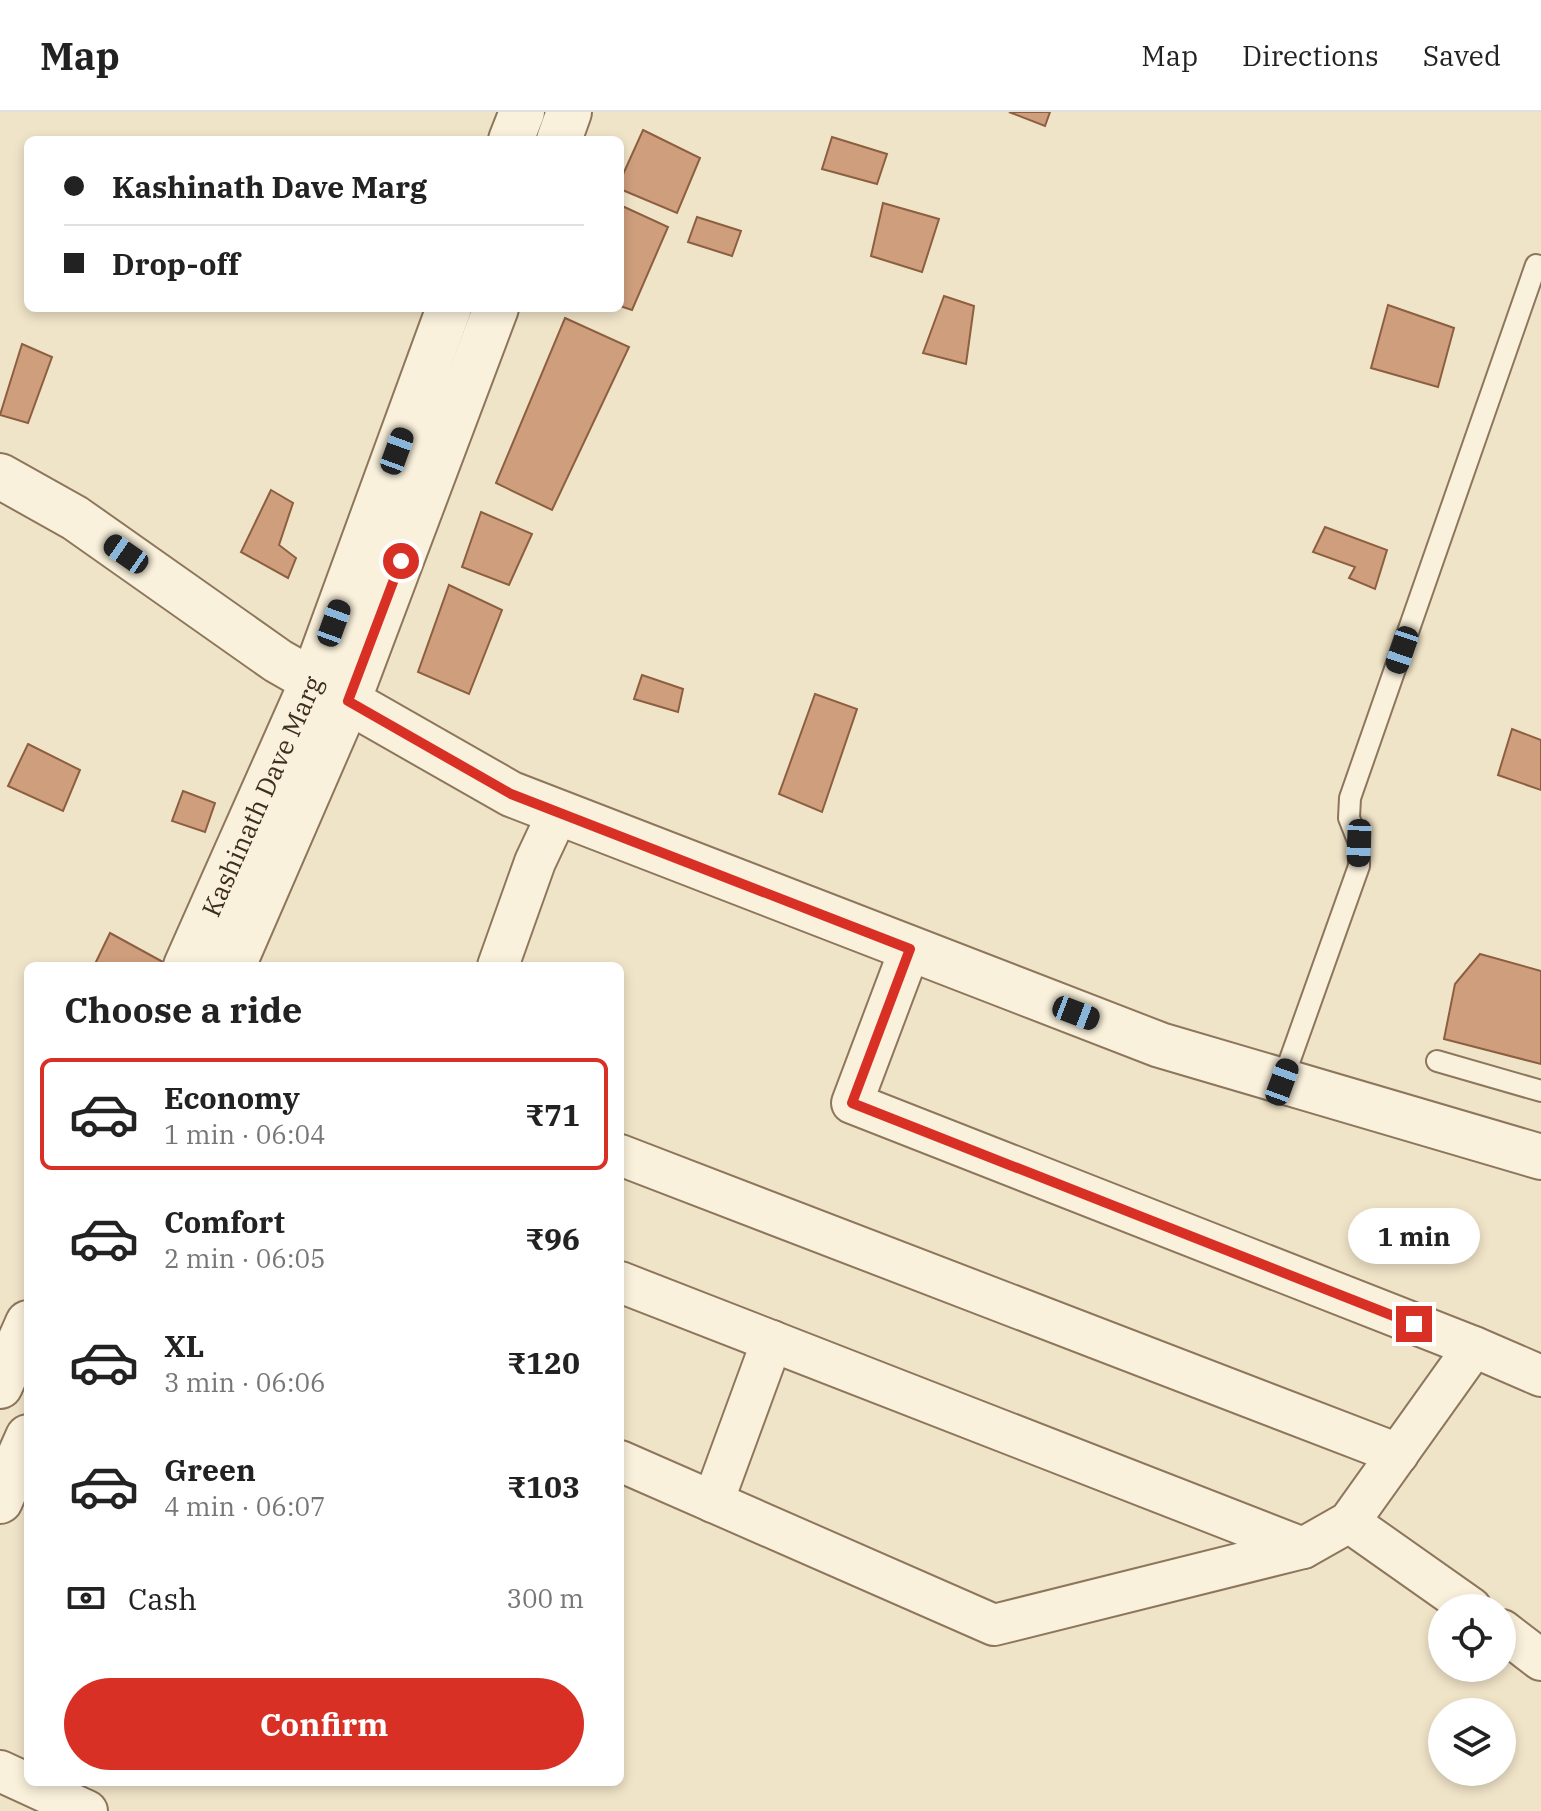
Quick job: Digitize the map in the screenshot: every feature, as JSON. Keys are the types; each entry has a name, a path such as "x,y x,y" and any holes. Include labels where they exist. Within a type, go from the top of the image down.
{"street":[{"path":"513,136 522,112"},
{"path":"560,136 569,112"},
{"name":"Kashinath Dave Marg","path":"234,962 330,691 448,312"},
{"name":"Kashinath Dave Marg","path":"188,962 330,691 494,312"},
{"path":"0,476 75,518 278,661 511,794 1160,1045 1541,1157"},
{"path":"499,962 535,862 558,813"},
{"path":"910,949 852,1103 1541,1376"},
{"path":"624,1157 1398,1454"},
{"path":"624,1284 1303,1548"},
{"path":"0,1386 24,1332"},
{"path":"713,1502 772,1341"},
{"path":"624,1463 994,1625 1303,1548 1349,1522 1474,1347"},
{"path":"0,1501 24,1446"},
{"path":"1349,1522 1451,1594"},
{"path":"1516,1641 1541,1660"},
{"path":"0,1771 24,1782"},
{"path":"33,1786 87,1811"}],"lane":[{"path":"1282,1082 1359,866 1359,843 1349,818 1350,798 1536,265"},
{"path":"1437,1061 1541,1091"}],"building":[{"path":"1009,112 1050,112 1045,126"},
{"path":"643,130 700,158 677,213 624,191 624,172"},
{"path":"832,137 887,154 877,184 822,169"},
{"path":"883,203 939,219 922,272 871,256"},
{"path":"624,207 668,227 632,310 624,307"},
{"path":"697,217 741,231 732,256 688,242"},
{"path":"944,296 974,306 966,364 923,353"},
{"path":"1388,305 1454,328 1438,387 1371,368"},
{"path":"565,318 629,347 552,510 496,483"},
{"path":"22,344 52,357 28,423 0,415"},
{"path":"271,490 293,503 279,545 296,558 288,578 241,552"},
{"path":"481,512 532,534 509,585 462,567"},
{"path":"1325,527 1387,550 1375,589 1349,578 1355,567 1313,552"},
{"path":"449,585 502,610 469,694 418,672"},
{"path":"642,675 683,689 678,712 634,699"},
{"path":"815,694 857,709 822,812 779,794"},
{"path":"1512,729 1541,740 1541,790 1498,775"},
{"path":"28,744 80,770 63,811 8,786"},
{"path":"183,791 215,803 205,832 172,821"},
{"path":"110,933 163,962 96,962"},
{"path":"1480,954 1541,971 1541,1064 1444,1039 1455,984"}],"route":[{"path":"401,561 348,701 511,794 910,949 852,1103 1414,1324"}]}
